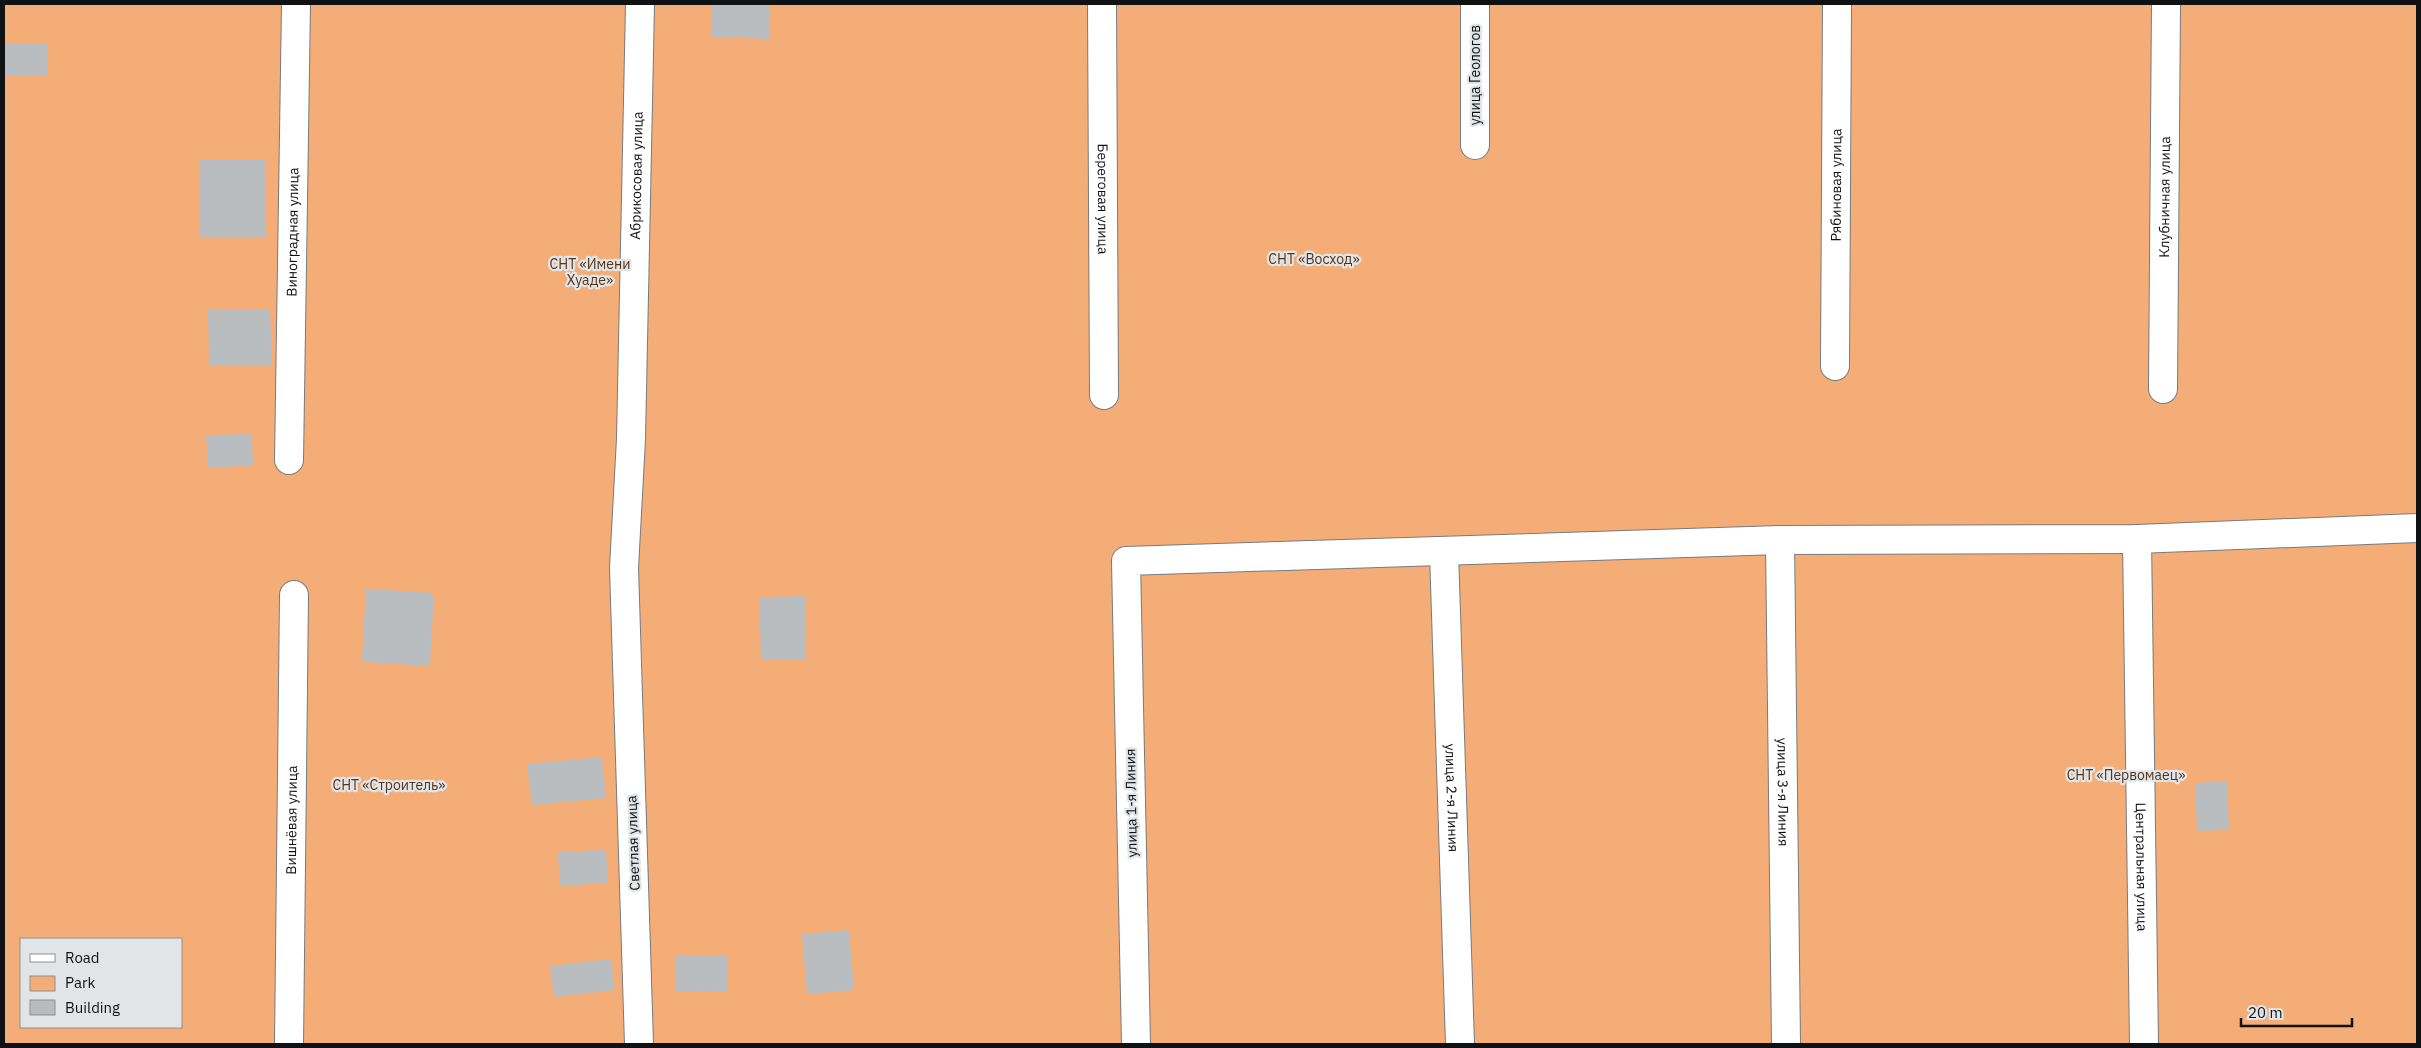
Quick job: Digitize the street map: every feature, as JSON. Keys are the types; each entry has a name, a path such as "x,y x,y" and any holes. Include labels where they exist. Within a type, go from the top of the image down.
{"street":[{"name":"Виноградная улица","path":"289,460 296,4"},
{"name":"Абрикосовая улица","path":"627,642 624,568 631,439 640,4"},
{"name":"Береговая улица","path":"1102,4 1104,395"},
{"name":"улица Геологов","path":"1475,4 1475,145"},
{"name":"Рябиновая улица","path":"1835,366 1837,4"},
{"name":"Клубничная улица","path":"2163,389 2166,4"},
{"path":"1444,552 1780,540 2137,539 2417,528"},
{"name":"Центральная улица","path":"2137,539 2144,1044"},
{"name":"улица 3-я Линия","path":"1780,540 1786,1044"},
{"name":"улица 1-я Линия","path":"1136,1044 1126,561 1444,552"},
{"name":"улица 2-я Линия","path":"1444,552 1460,1044"},
{"name":"Вишнёвая улица","path":"289,1044 294,595"},
{"name":"Светлая улица","path":"627,642 639,1044"}],"green space":[{"path":"4,4 2417,4 2417,1044 4,1044"}],"building":[{"path":"712,4 770,4 769,39 711,37"},
{"path":"4,43 47,43 47,76 4,76"},
{"path":"199,160 266,160 266,237 199,237"},
{"path":"270,309 272,365 209,366 208,310"},
{"path":"252,434 253,466 208,467 206,435"},
{"path":"366,589 434,593 430,666 362,662"},
{"path":"805,596 806,659 761,660 759,597"},
{"path":"602,757 606,798 532,805 527,764"},
{"path":"2227,781 2229,830 2197,831 2195,783"},
{"path":"606,850 608,883 560,886 558,852"},
{"path":"849,930 854,990 807,994 802,934"},
{"path":"727,955 727,991 676,992 675,956"},
{"path":"611,959 615,990 554,997 550,966"}],"park label":[{"name":"СНТ «Восход»","path":"1314,259"},
{"name":"СНТ «Имени Хуаде»","path":"590,272"},
{"name":"СНТ «Первомаец»","path":"2126,775"},
{"name":"СНТ «Строитель»","path":"389,785"}]}
